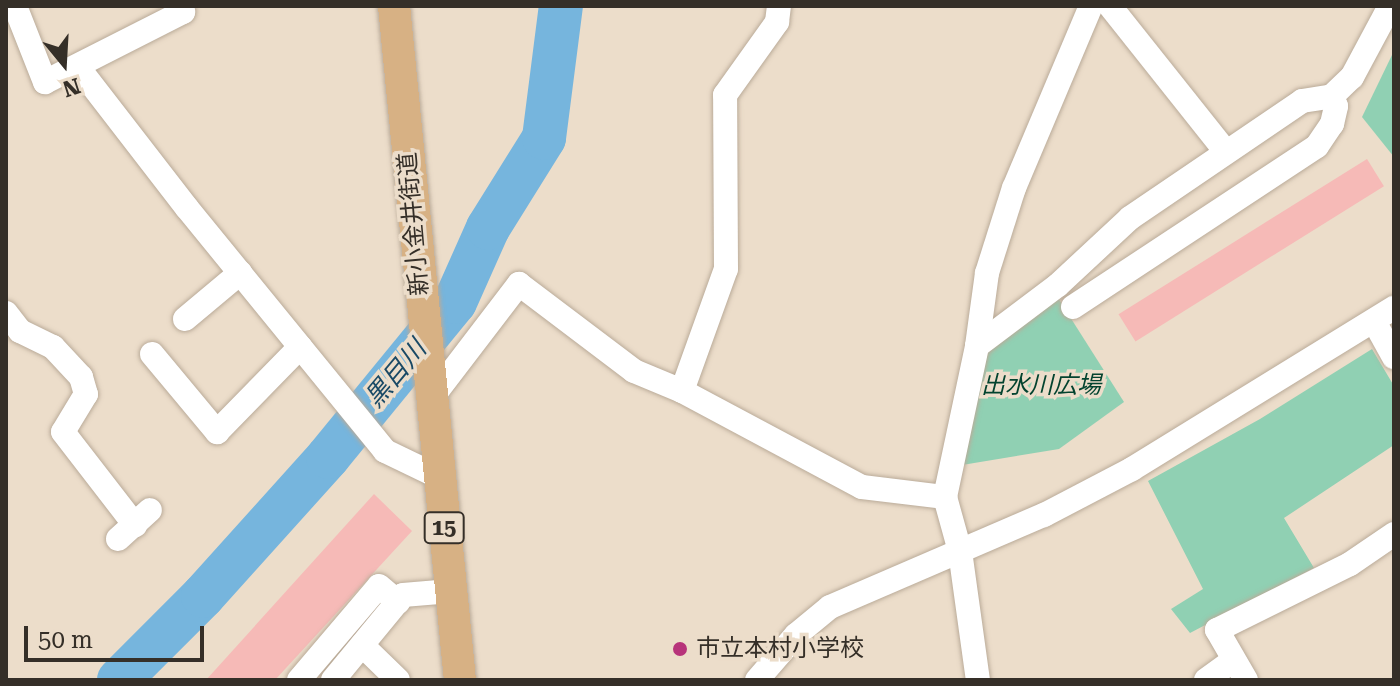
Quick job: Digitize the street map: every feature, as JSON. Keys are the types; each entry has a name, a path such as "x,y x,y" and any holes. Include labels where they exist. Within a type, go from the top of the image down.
{"main road":[{"name":"新小金井街道","path":"394,6 460,680"}],"street":[{"path":"10,7 45,82 183,12 179,6"},
{"path":"682,391 726,269 725,95 777,22 779,6"},
{"path":"978,680 960,551 945,497 977,346 987,273 1014,188 1091,6"},
{"path":"1110,6 1226,152"},
{"path":"977,346 1058,285 1130,218 1302,101 1332,96 1352,77 1390,6"},
{"path":"78,67 385,451 439,477"},
{"path":"1073,307 1317,146 1332,124 1336,106 1332,96"},
{"path":"185,319 240,273"},
{"path":"430,388 519,284 634,371 682,391 862,487 945,497"},
{"path":"6,313 20,331 53,347 81,377 86,394 63,432 135,525"},
{"path":"757,680 796,635 830,607 1044,515 1132,469 1384,315 1394,357"},
{"path":"152,354 217,432 300,347"},
{"path":"1206,680 1239,670 1217,630 1350,564 1394,534"},
{"path":"299,680 379,586 398,602"},
{"path":"333,680 403,595 451,591"},
{"path":"362,645 398,680"}],"green space":[{"path":"1394,56 1394,157 1362,117"},
{"name":"出水川広場","path":"1058,298 1124,402 1059,449 956,466 989,349"},
{"path":"1372,349 1394,386 1394,445 1284,518 1314,568 1190,633 1171,609 1203,589 1148,481 1260,419"}],"building":[{"path":"1367,159 1384,186 1135,341 1119,314"},
{"path":"374,494 412,531 275,680 206,680"}],"waterway":[{"name":"黒目川","path":"119,680 203,596 328,457 455,302 488,228 544,138 561,6"}],"place":[{"name":"市立本村小学校","path":"680,649"}]}
